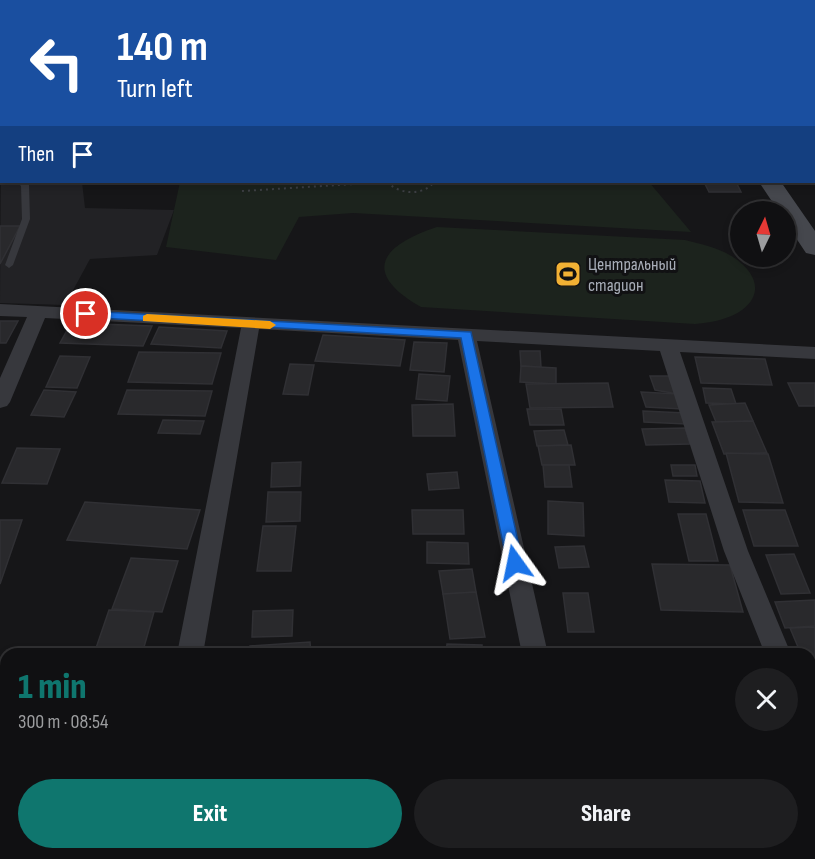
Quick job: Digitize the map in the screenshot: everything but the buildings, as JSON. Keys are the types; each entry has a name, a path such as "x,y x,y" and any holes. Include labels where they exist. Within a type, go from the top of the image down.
{"street":[{"path":"771,183 815,248"},
{"path":"0,310 815,353"},
{"path":"0,402 38,312"},
{"path":"191,648 250,324"},
{"path":"466,334 534,648"},
{"path":"668,345 736,551 776,648"}],"lane":[{"path":"9,265 26,219 25,185 22,183"}],"path":[{"path":"242,191 371,183"},
{"path":"388,183 396,190 412,192 427,189 433,183"}],"shaded area":[{"path":"1,183 82,183 85,208 174,210 157,255 90,259 65,305 0,303"},
{"path":"180,183 650,183 691,232 353,213 299,217 276,260 166,247"},
{"name":"Центральный стадион","path":"437,227 685,240 730,255 730,267 745,267 751,275 755,284 755,293 745,308 735,314 716,321 695,324 421,307 402,294 390,282 385,271 386,261 392,251 418,234"}],"slow traffic":[{"path":"147,318 270,325"}],"place":[{"name":"Центральный стадион","path":"568,274"}],"route":[{"path":"86,314 466,334 515,563"}]}
